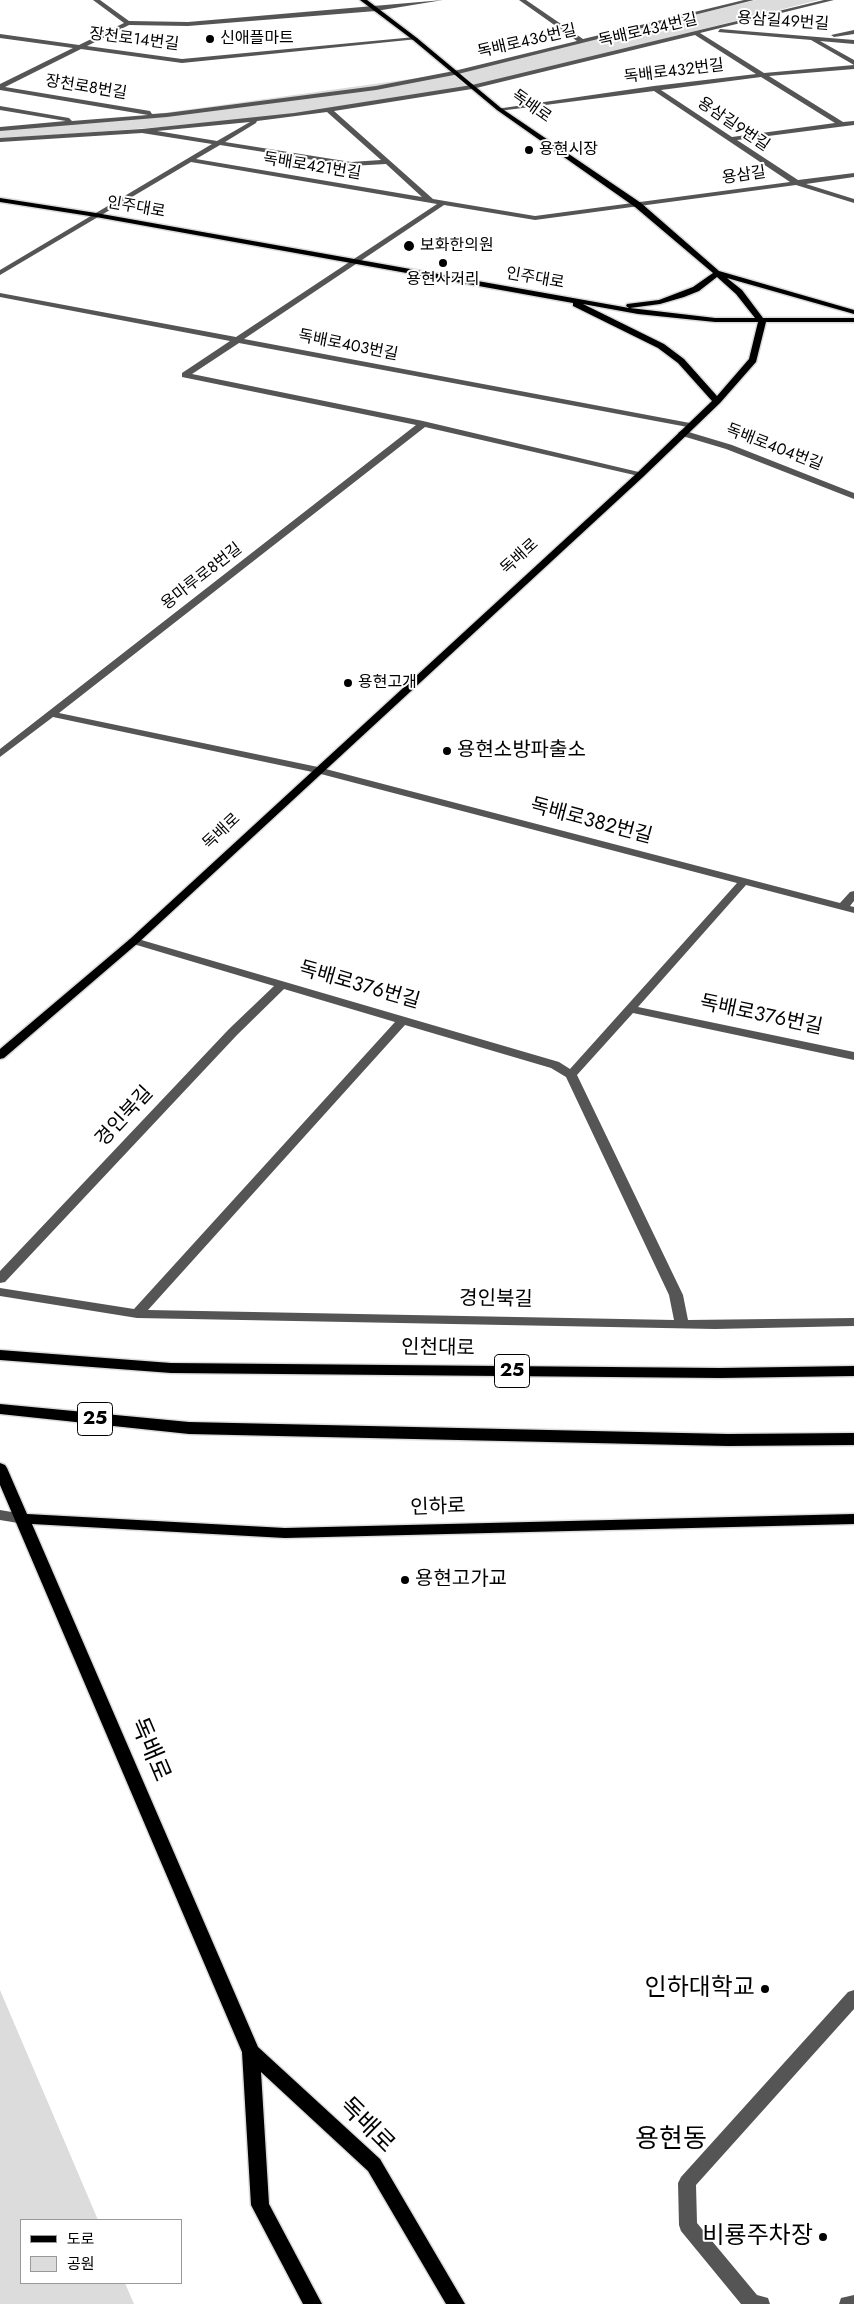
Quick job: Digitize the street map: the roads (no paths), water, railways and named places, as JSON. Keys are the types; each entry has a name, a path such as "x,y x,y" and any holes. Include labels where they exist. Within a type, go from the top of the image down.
{"highway":[{"name":"인천대로","path":"0,1355 171,1368 720,1372 854,1371"},
{"name":"25","path":"0,1409 189,1428 728,1440 854,1439"}],"main road":[{"name":"독배로","path":"0,1055 134,941 640,474 717,401 753,360 762,322 740,292 638,205 499,109 415,39 363,0"},
{"name":"인주대로","path":"0,200 96,215 615,308 715,320 762,322 854,320"},
{"path":"615,308 660,302 696,288 718,273 854,312"},
{"path":"565,299 661,346 681,361 717,401"},
{"name":"독배로","path":"0,1468 24,1520 251,2052 260,2205 312,2304"},
{"name":"인하로","path":"24,1520 286,1532 854,1519"},
{"name":"독배로","path":"251,2052 374,2164 456,2304"}],"street":[{"path":"96,0 128,23"},
{"path":"0,88 128,23 210,23 376,9 440,0"},
{"path":"522,0 583,42"},
{"name":"독배로436번길","path":"167,116 314,98 454,73 751,0"},
{"name":"독배로434번길","path":"472,87 831,0"},
{"name":"용삼길49번길","path":"710,30 854,42"},
{"path":"812,38 854,32"},
{"path":"697,34 842,125"},
{"name":"장천로14번길","path":"0,36 182,61 415,39"},
{"path":"812,38 854,65"},
{"name":"독배로432번길","path":"499,109 654,88 854,65"},
{"path":"0,140 142,131 257,120 472,87"},
{"name":"장천로8번길","path":"0,88 167,116"},
{"name":"용삼길9번길","path":"654,88 728,139 797,183"},
{"path":"0,108 90,123"},
{"path":"330,110 387,162"},
{"path":"0,129 167,116"},
{"name":"인주대로","path":"96,215 257,120"},
{"path":"728,139 854,123"},
{"path":"142,131 351,164 387,162"},
{"name":"독배로421번길","path":"189,160 430,200 442,204 535,218 638,205"},
{"name":"독배로421번길","path":"387,162 430,200"},
{"name":"용삼길","path":"638,205 854,175"},
{"path":"797,183 854,201"},
{"path":"442,204 186,374 422,424 640,474"},
{"path":"0,273 96,215"},
{"name":"독배로403번길","path":"0,295 686,430"},
{"name":"용마루로8번길","path":"0,754 422,424"},
{"name":"독배로404번길","path":"686,430 854,496"},
{"name":"독배로382번길","path":"52,714 318,770 849,908"},
{"path":"682,1324 676,1295 571,1075 744,881"},
{"path":"849,908 854,894"},
{"name":"독배로376번길","path":"134,941 555,1065 571,1075"},
{"name":"경인북길","path":"0,1279 234,1032 282,984"},
{"name":"독배로376번길","path":"630,1009 854,1056"},
{"path":"137,1314 403,1020"},
{"name":"경인북길","path":"0,1292 137,1314 682,1324 854,1322"},
{"path":"0,1515 24,1520"},
{"path":"761,2304 751,2302 688,2225 687,2182 854,1997"},
{"path":"848,2304 854,2303"}],"place":[{"name":"신애플마트","path":"210,39"},
{"name":"용현시장","path":"529,150"},
{"name":"보화한의원","path":"409,246"},
{"name":"용현사거리","path":"443,263"},
{"name":"용현고개","path":"348,683"},
{"name":"용현소방파출소","path":"447,751"},
{"name":"용현고가교","path":"405,1580"},
{"name":"인하대학교","path":"765,1989"},
{"name":"비룡주차장","path":"823,2237"}],"district":[{"name":"용현동","path":"671,2141"}]}
